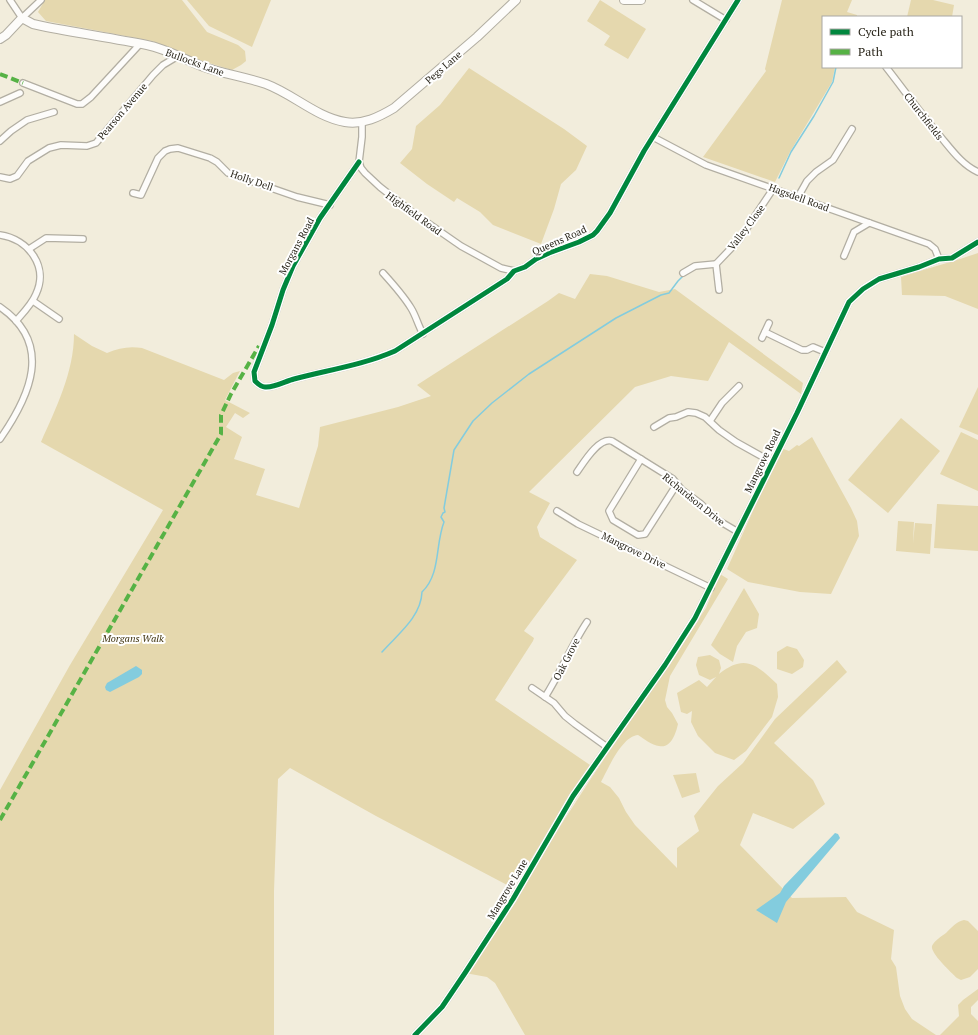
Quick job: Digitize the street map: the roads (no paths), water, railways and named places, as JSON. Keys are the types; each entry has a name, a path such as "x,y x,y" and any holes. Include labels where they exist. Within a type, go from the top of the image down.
{"main road":[{"name":"Pegs Lane","path":"362,121 381,116 408,97 477,37 516,0"},
{"path":"624,0 641,0"},
{"path":"0,39 6,35 22,18"},
{"name":"Bullocks Lane","path":"22,18 33,24 157,48 204,67 268,85 325,115 339,120 352,122 362,121"}],"street":[{"path":"10,0 22,18 41,0"},
{"path":"693,0 726,20"},
{"name":"Queens Road","path":"264,387 381,357 395,351 507,279 514,271 549,253 586,239 597,231 610,213 634,168 738,0"},
{"path":"23,83 77,104 82,104 91,97 140,44"},
{"name":"Pearson Avenue","path":"0,177 10,179 17,176 28,161 49,148 61,145 87,146 96,143 152,75 163,65 178,56"},
{"name":"Churchfields","path":"887,68 929,123 964,163 978,172"},
{"path":"0,102 20,93"},
{"path":"0,141 11,130 27,120 54,112"},
{"path":"359,162 362,121"},
{"path":"798,197 807,181 816,172 833,160 852,129"},
{"name":"Hagsdell Road","path":"653,137 706,164 932,245 939,259"},
{"name":"Holly Dell","path":"133,193 141,195 161,154 170,149 178,148 210,158 217,162 228,173 297,196 330,205"},
{"name":"Morgans Road","path":"264,387 259,385 255,380 254,372 272,325 283,290 300,253 320,218 359,162"},
{"name":"Highfield Road","path":"359,162 365,173 380,188 432,226 461,246 487,261 501,268 514,271"},
{"name":"Valley Close","path":"716,264 739,240 771,194 773,188"},
{"path":"844,256 854,232 869,223"},
{"path":"0,235 19,241 29,249 36,260 39,271 39,286 33,301 16,321"},
{"path":"29,249 46,238 83,240"},
{"name":"Mangrove Road","path":"607,747 677,647 695,618 797,413 849,302 870,283 888,275 919,268 939,259 952,258 978,242"},
{"path":"683,273 695,266 716,264 719,290"},
{"path":"384,273 408,304 423,334"},
{"path":"33,301 59,319"},
{"path":"0,307 16,321 30,346 32,354 32,375 20,406 0,439"},
{"path":"762,338 769,323"},
{"path":"765,332 802,350 808,350 813,347 825,352"},
{"path":"710,421 722,403 739,386"},
{"path":"654,427 669,418 688,412 700,414 731,439 772,462"},
{"name":"Richardson Drive","path":"577,472 592,451 606,440 612,440 673,479 682,490 701,504 716,519 738,532"},
{"path":"641,459 609,511 613,520 638,535 645,534 677,484"},
{"name":"Mangrove Drive","path":"557,511 578,524 711,588"},
{"name":"Oak Grove","path":"545,697 571,647 587,622"},
{"path":"532,688 558,706 565,716 607,747"},
{"name":"Mangrove Lane","path":"415,1035 442,1007 466,973 573,796 607,747"}],"water":[{"path":"136,666 142,670 142,674 139,677 110,692 106,690 105,687 107,683"},
{"path":"835,833 838,834 840,838 786,902 777,923 756,910 780,893 784,886"}],"waterway":[{"path":"779,178 791,152 814,116 833,82 836,68"},
{"path":"382,652 408,625 418,609 422,592 432,577 444,522 441,517 445,512 444,508 454,450 473,421 492,403 529,374 616,318 661,295 669,293 684,275"}],"park label":[{"name":"Morgans Walk","path":"133,638"}]}
